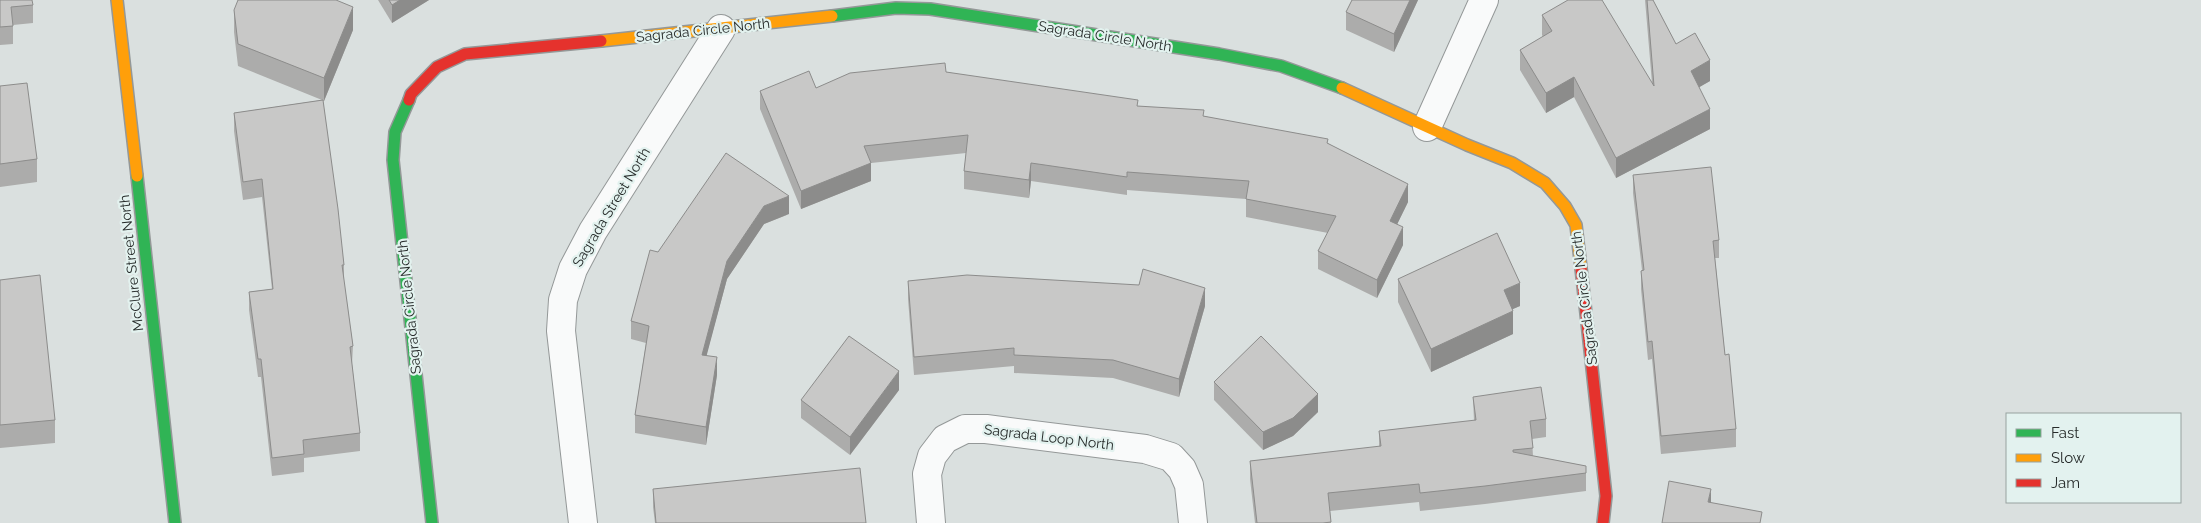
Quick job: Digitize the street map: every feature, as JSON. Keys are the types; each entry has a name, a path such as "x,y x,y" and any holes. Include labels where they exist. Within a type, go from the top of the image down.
{"street":[{"name":"McClure Street North","path":"117,0 175,523"},
{"path":"1427,127 1484,0"},
{"name":"Sagrada Circle North","path":"432,523 393,160 395,132 411,94 437,67 464,54 721,29 896,8 930,9 1218,54 1281,66 1337,86 1512,163 1545,183 1565,206 1576,225 1606,496 1603,523"},
{"name":"Sagrada Street North","path":"583,523 561,331 563,300 573,269 594,231 721,29"},
{"name":"Sagrada Loop North","path":"931,523 927,474 932,456 945,439 965,429 986,428 1145,449 1171,457 1182,469 1189,486 1193,523"}],"building":[{"path":"0,0 32,0 33,5 11,7 13,26 0,27"},
{"path":"238,0 336,0 353,7 324,78 238,44 234,10"},
{"path":"389,0 400,0 392,5"},
{"path":"1352,0 1410,0 1394,34 1346,12"},
{"path":"1568,0 1602,0 1654,86 1647,0 1653,0 1676,44 1695,33 1710,60 1691,71 1710,109 1616,158 1574,77 1546,93 1520,50 1552,31 1542,15"},
{"path":"945,63 946,72 1138,100 1137,106 1204,110 1203,116 1328,139 1327,143 1408,184 1390,221 1403,227 1377,280 1318,251 1336,216 1246,199 1249,181 1127,172 1127,177 1031,163 1029,180 964,171 968,135 864,146 871,163 801,191 760,91 809,71 816,88 850,73"},
{"path":"27,83 37,159 0,164 0,86"},
{"path":"323,100 338,209 344,265 342,265 353,346 350,347 360,433 303,440 304,454 272,458 261,359 258,359 249,292 273,289 262,179 243,182 234,113"},
{"path":"726,153 789,196 764,206 727,261 702,355 717,357 706,427 635,415 649,326 631,321 650,250 658,252"},
{"path":"1711,167 1719,240 1713,241 1725,355 1729,354 1736,429 1661,436 1652,341 1648,342 1641,271 1644,270 1633,175"},
{"path":"1497,233 1520,283 1504,290 1513,311 1431,349 1398,279"},
{"path":"1143,269 1205,288 1179,379 1113,360 1014,355 1014,348 914,357 908,281 967,275 1139,285"},
{"path":"40,275 55,420 0,425 0,280"},
{"path":"849,336 899,371 850,437 801,400"},
{"path":"1261,336 1318,394 1293,418 1263,432 1214,382"},
{"path":"1541,387 1546,419 1530,421 1533,448 1513,450 1513,452 1586,466 1586,473 1420,493 1419,484 1328,493 1331,522 1257,523 1250,461 1381,446 1379,431 1476,420 1473,397"},
{"path":"860,468 866,523 656,523 653,489"},
{"path":"1669,481 1711,489 1708,502 1762,512 1760,523 1662,523"}],"traffic: fast":[{"path":"832,16 896,8 930,9 1219,54 1281,66 1342,88"},
{"path":"409,100 395,132 393,160 432,523"},
{"path":"137,176 175,523"}],"traffic: slow":[{"path":"117,0 137,176"},
{"path":"601,41 832,16"},
{"path":"1342,88 1467,145 1512,163 1545,183 1565,206 1576,225 1581,268"}],"traffic: jam":[{"path":"409,100 411,94 437,67 465,54 601,41"},
{"path":"1581,268 1606,496 1603,523"}]}
